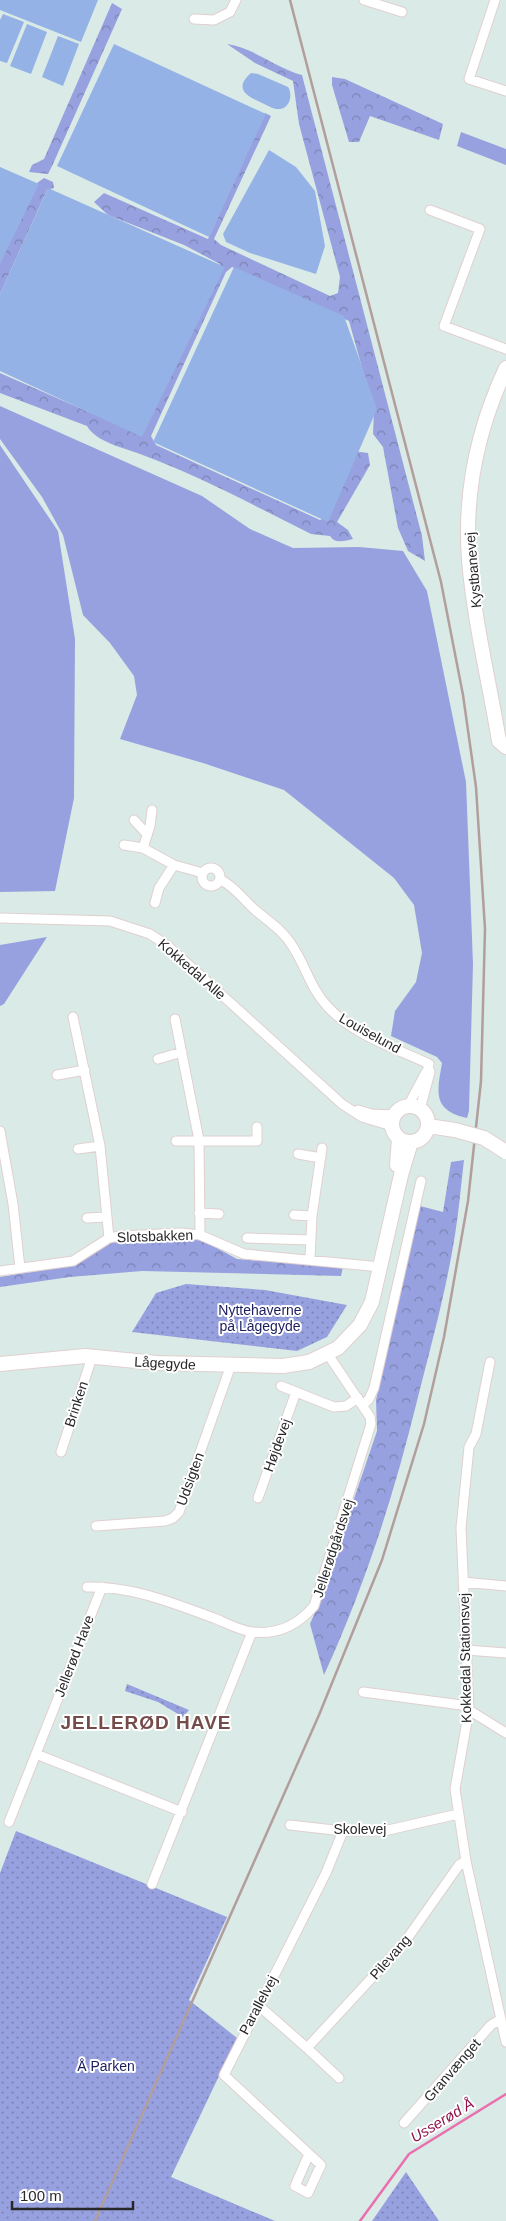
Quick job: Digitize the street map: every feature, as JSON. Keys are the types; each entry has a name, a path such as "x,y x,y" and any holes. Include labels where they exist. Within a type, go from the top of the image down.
{"street":[{"path":"194,19 214,20 230,12 236,0"},
{"path":"364,0 402,12"},
{"path":"495,0 469,79 506,91"},
{"path":"430,210 480,228 444,326 506,349"},
{"name":"Kystbanevej","path":"504,746 499,741 472,588 468,525 476,454 484,421 506,368"},
{"path":"143,848 146,833 150,826 152,810"},
{"path":"134,820 146,833"},
{"path":"124,845 143,848 174,865 203,873"},
{"path":"155,903 159,888 174,865"},
{"path":"210,868 216,869 220,874 220,880 214,886 209,886 202,880 203,873 210,868"},
{"name":"Louiselund","path":"220,880 231,885 283,933 293,946 310,984 327,1006 344,1022 430,1064 428,1067 430,1072 414,1107"},
{"name":"Kokkedal Alle","path":"0,918 110,921 150,934 168,946 346,1106 393,1120"},
{"name":"Slotsbakken","path":"73,1017 100,1146 109,1238"},
{"name":"Slotsbakken","path":"175,1019 199,1140 200,1235"},
{"path":"158,1059 182,1052"},
{"path":"57,1075 85,1070"},
{"path":"414,1107 427,1116 428,1126 423,1137 405,1140 393,1120 400,1109 414,1107"},
{"path":"428,1126 454,1130 484,1138 506,1152"},
{"path":"176,1141 257,1141 257,1127"},
{"path":"0,1131 3,1159 13,1204 20,1268"},
{"name":"Lågegyde","path":"0,1364 71,1356 92,1356 157,1363 230,1365 294,1366 314,1360 332,1350 357,1320 365,1302 377,1266 398,1161 405,1140"},
{"path":"78,1149 100,1146"},
{"path":"310,1259 312,1216 322,1148"},
{"path":"298,1154 321,1158"},
{"path":"281,1386 334,1407 346,1406 369,1399 374,1388 421,1181"},
{"name":"Slotsbakken","path":"200,1213 219,1214"},
{"path":"294,1215 312,1216"},
{"name":"Slotsbakken","path":"87,1218 107,1217"},
{"name":"Slotsbakken","path":"0,1271 73,1260 109,1238 129,1235 200,1235 244,1254 377,1266"},
{"path":"247,1238 311,1240"},
{"name":"Jellerødgårdsvej","path":"87,1587 102,1587 145,1594 252,1632 271,1632 288,1628 302,1620 314,1606 370,1431 370,1417 332,1350"},
{"name":"Brinken","path":"61,1452 92,1356"},
{"name":"Kokkedal Stationsvej","path":"490,1362 476,1434 469,1447 461,1528 469,1708 455,1789 466,1861 506,2042"},
{"name":"Udsigten","path":"96,1526 165,1521 173,1518 179,1512 230,1365"},
{"name":"Højdevej","path":"258,1498 296,1392"},
{"path":"463,1582 506,1586"},
{"name":"Jellerød Have","path":"9,1822 102,1587"},
{"path":"152,1884 252,1632"},
{"path":"466,1650 506,1653"},
{"path":"363,1692 469,1708 506,1733"},
{"path":"36,1754 182,1812"},
{"name":"Skolevej","path":"290,1825 343,1830 384,1831 458,1814"},
{"name":"Parallelvej","path":"309,2154 224,2075 326,1873 343,1830"},
{"name":"Pilevang","path":"307,2048 404,1943 459,1865 466,1861"},
{"path":"258,2005 339,2078"},
{"name":"Granvænget","path":"404,2123 492,2025 501,2019"}],"green space":[{"path":"112,3 122,9 53,164 48,174 29,172 32,165 44,159"},
{"path":"227,44 237,46 302,75 422,536 425,561 408,551 398,528 383,447 373,434 374,411 349,321 232,267 226,272 151,436 156,445 320,520 327,516 353,451 368,453 370,465 337,522 348,530 353,539 337,541 330,536 311,534 184,472 104,440 91,432 87,426 0,393 0,373 139,434 220,264 184,245 108,215 94,202 104,193 208,239 265,113 271,116 214,239 221,245 330,296 338,293 340,277 299,124 293,81 255,63"},
{"path":"332,77 345,79 443,124 439,140 370,116 359,142 349,142 332,85"},
{"path":"461,132 506,149 506,165 457,146"},
{"path":"44,178 53,182 54,188 47,190 0,294 0,262 37,183"},
{"path":"0,406 202,496 250,529 293,548 359,547 403,551 427,591 466,782 473,964 469,1111 467,1118 456,1115 442,1105 438,1091 442,1063 437,1057 391,1036 395,1011 416,982 422,953 414,905 394,878 284,790 203,763 120,739 137,695 134,676 110,643 83,615 63,535 42,497 0,439"},
{"path":"0,445 58,531 75,639 74,798 55,891 0,892"},
{"path":"47,937 4,1004 0,1006 0,945"},
{"path":"464,1160 447,1278 407,1440 365,1576 324,1675 310,1624 377,1431 376,1400 420,1206 443,1212 451,1162"},
{"path":"177,1239 202,1240 237,1259 343,1267 341,1276 142,1271 70,1277 0,1287 0,1277 74,1265 112,1242"},
{"name":"Nyttehaverne på Lågegyde","path":"186,1284 265,1290 347,1305 327,1337 297,1351 132,1332 156,1293"},
{"path":"127,1684 189,1710 183,1717 158,1702 125,1691"},
{"name":"Å Parken","path":"16,1831 227,1917 189,2000 237,2038 171,2177 275,2221 0,2221 0,1873"},
{"path":"406,2172 439,2221 372,2221"}],"shaded area":[{"path":"0,0 98,0 81,42 0,10"},
{"path":"3,14 24,22 7,63 0,61 0,20"},
{"path":"27,24 47,32 31,74 10,66"},
{"path":"58,36 79,44 63,86 42,77"},
{"path":"114,44 266,114 209,237 57,166"},
{"path":"251,73 258,74 288,87 290,90 290,100 286,106 280,109 273,108 247,95 243,88 243,83"},
{"path":"269,150 296,167 315,191 325,246 316,274 250,253 226,242 223,234"},
{"path":"0,167 39,184 0,264"},
{"path":"48,188 225,267 142,437 0,371 0,294"},
{"path":"234,267 344,316 377,409 328,522 153,442"}],"waterway":[{"name":"Usserød Å","path":"360,2221 409,2154 506,2094"}],"railway":[{"path":"95,2221 319,1715 382,1560 424,1424 444,1337 468,1201 481,1081 485,929 476,787 463,695 441,582 290,0"}],"district":[{"name":"JELLERØD HAVE","path":"146,1722"}]}
